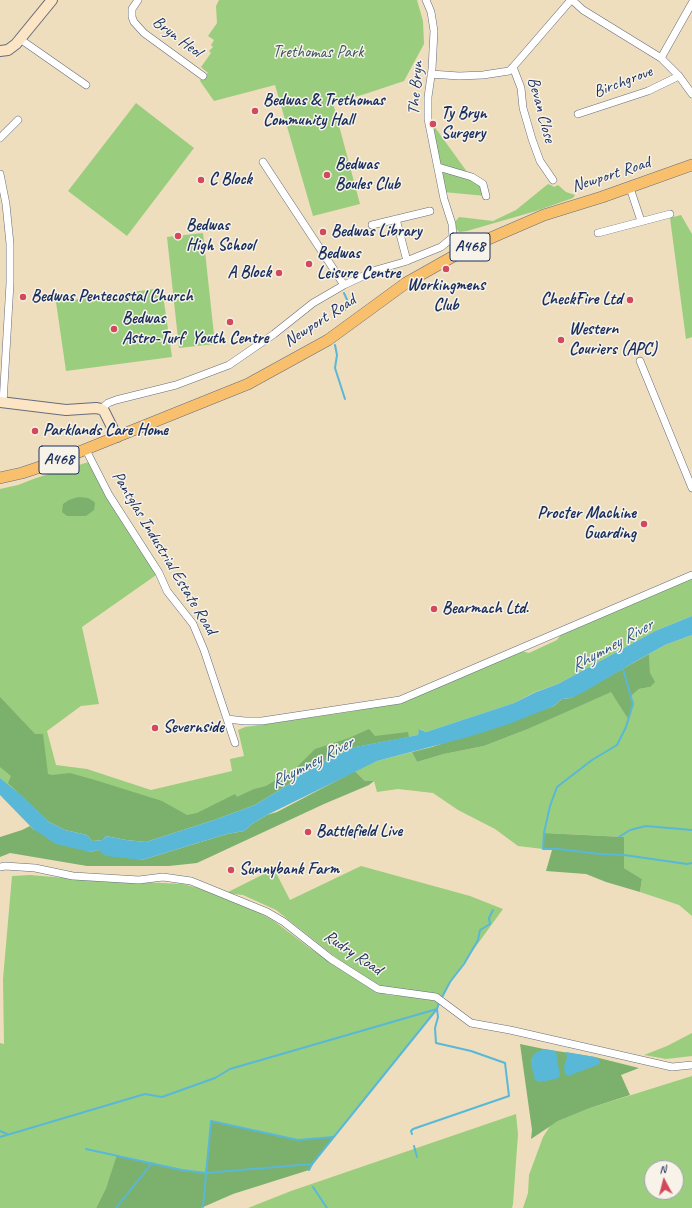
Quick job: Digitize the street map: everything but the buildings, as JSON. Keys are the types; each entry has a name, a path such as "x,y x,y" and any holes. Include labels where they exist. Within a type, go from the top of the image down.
{"main road":[{"name":"Newport Road","path":"0,478 22,473 86,450 248,384 328,340 406,283 468,248 544,215 630,188 692,165"}],"street":[{"name":"Bryn Heol","path":"138,0 132,9 132,17 134,22 144,33 203,76"},
{"name":"The Bryn","path":"426,0 431,12 434,31 428,97 428,120 444,199 452,224"},
{"path":"431,74 459,76 484,75 509,71 571,0 583,10 661,58 679,76 692,94"},
{"path":"0,51 8,50 20,39 51,2"},
{"path":"661,58 692,3"},
{"path":"20,39 86,85"},
{"name":"Bevan Close","path":"513,67 522,88 524,108 532,139 540,161 553,180"},
{"name":"Birchgrove","path":"578,114 648,91 679,76"},
{"path":"0,138 18,120"},
{"path":"263,162 344,285"},
{"path":"438,167 472,177 483,184 486,196"},
{"path":"0,174 9,224 10,277 4,316 1,402 66,410 101,409 104,411 117,437"},
{"path":"630,188 641,221"},
{"path":"372,225 430,211"},
{"path":"598,233 670,214"},
{"path":"396,220 407,260"},
{"path":"0,224 9,224"},
{"name":"Newport Road","path":"101,409 108,403 120,398 176,385 229,365 274,334 313,303 344,285 376,270 441,247 453,237 452,224"},
{"path":"640,362 692,488"},
{"name":"Pantglas Industrial Estate Road","path":"86,450 106,490 159,573 167,591 193,624 204,650 235,743"},
{"path":"227,719 262,721 400,700 692,575"},
{"name":"Rudry Road","path":"0,868 5,866 35,868 73,876 139,880 163,877 191,882 267,912 284,922 331,959 378,989 436,997 471,1023 510,1030 672,1067 692,1065"}],"green space":[{"name":"Trethomas Park","path":"219,0 417,0 423,21 424,44 404,81 333,103 360,204 313,216 275,85 214,101 200,81 203,76 208,73 201,67 211,53 209,51 213,47 211,45 214,40 208,36 217,23 216,6"},
{"path":"136,103 194,148 127,236 68,191"},
{"path":"429,124 434,126 470,176 478,180 486,196 443,192"},
{"path":"548,184 554,187 558,185 566,192 575,195 573,198 536,211 467,231 459,232 455,227 455,222 459,217 493,221 516,210"},
{"path":"681,215 692,234 692,337 686,339 670,218"},
{"path":"203,233 215,344 179,348 167,237"},
{"name":"Bedwas Astro-Turf","path":"162,288 172,357 66,371 56,302"},
{"path":"92,461 159,573 82,627 99,704 81,706 47,731 56,765 87,769 151,790 232,771 230,759 244,756 238,730 245,727 349,712 397,703 521,651 529,653 557,640 562,633 692,578 692,616 655,631 558,684 535,692 514,703 426,732 420,729 418,735 355,747 304,770 214,820 49,822 0,778 0,489 18,485"},
{"path":"78,497 88,498 93,501 95,503 94,510 86,516 67,516 62,512 63,504"},
{"path":"692,635 692,916 679,905 640,892 642,879 624,868 624,837 544,833 543,849 518,846 495,829 458,810 433,793 398,789 377,792 374,781 365,781 355,771 377,761 412,752 417,762 444,754 484,746 528,729 611,691 628,719 630,697 639,689 650,687 649,654 665,645"},
{"path":"649,654 650,673 655,682 650,687 639,689 630,697 633,704 628,719 611,692 528,729 484,746 444,754 417,762 412,752 432,747 554,706 562,699 571,698"},
{"path":"0,697 35,734 43,734 48,774 70,773 95,780 162,801 187,815 197,813 235,794 237,797 254,789 266,786 295,769 315,749 349,738 369,729 375,736 408,732 409,737 355,747 304,770 291,783 255,805 214,820 146,842 106,836 103,840 92,841 87,835 65,830 49,822 8,783 11,776 0,767"},
{"path":"355,771 365,781 374,781 369,785 324,804 197,863 169,866 87,866 10,853 0,857 0,837 30,826 33,829 90,852 98,850 142,860 227,834 244,831 267,815 277,812"},
{"path":"544,833 624,837 624,868 642,879 640,892 606,882 586,874 546,871 552,850 543,849"},
{"path":"361,866 470,896 503,909 450,982 443,996 383,987 338,959 276,910 243,895 226,893 274,869 290,900"},
{"path":"30,875 183,884 202,889 260,913 274,921 311,949 360,982 388,995 429,998 439,1003 437,1009 333,1137 298,1140 211,1121 205,1173 182,1170 118,1155 106,1188 96,1208 0,1208 0,1043 4,1044 3,979 12,876"},
{"path":"692,1033 692,1056 666,1059 644,1055 667,1046"},
{"path":"520,1044 595,1057 639,1068 621,1075 630,1095 590,1108 558,1121 531,1139 532,1130"},
{"path":"692,1076 692,1208 523,1208 528,1193 529,1175 543,1137 550,1126 558,1121 590,1108"},
{"path":"516,1114 518,1134 512,1208 248,1208 291,1191"},
{"path":"211,1121 298,1140 333,1137 309,1170 233,1194 201,1208 96,1208 106,1188 117,1155 182,1170 205,1172"}],"water":[{"path":"692,616 692,635 665,645 582,693 571,698 562,699 554,706 509,724 468,737 377,761 267,815 244,831 227,834 142,860 106,856 98,850 90,852 56,844 33,829 0,795 0,778 21,795 49,822 65,830 87,835 92,841 103,840 106,836 146,842 255,805 291,783 304,770 355,747 418,735 419,729 426,732 514,703 536,692 558,684 655,631"},
{"path":"544,1049 556,1051 560,1076 556,1079 540,1082 535,1080 531,1059 535,1053"},
{"path":"566,1052 595,1057 600,1061 600,1064 568,1076 565,1074 564,1066 567,1057"}],"waterway":[{"path":"344,293 348,302 345,310"},
{"path":"335,345 337,355 335,368 345,399"},
{"path":"623,669 633,704 626,727 617,745 592,760 557,787 550,806 544,833 543,849 624,855 687,864 692,863"},
{"path":"619,837 630,830 646,826 692,830"},
{"path":"0,1137 145,1094 162,1097 215,1078 230,1069 437,1009 450,982 464,964 478,940 480,930 490,924 489,918 493,910"},
{"path":"412,1134 411,1131 413,1129 509,1096 505,1063 471,1051 436,1043 435,1028 438,1017 437,1009"},
{"path":"86,1149 182,1170 205,1173 312,1164 437,1009"},
{"path":"203,1207 211,1121 298,1140 333,1137"},
{"path":"0,1131 7,1134"},
{"path":"414,1146 417,1157"},
{"path":"116,1208 152,1163"},
{"path":"309,1170 312,1164"},
{"path":"313,1187 327,1208"}],"place":[{"name":"Bedwas & Trethomas Community Hall","path":"255,111"},
{"name":"Ty Bryn Surgery","path":"433,124"},
{"name":"Bedwas Boules Club","path":"327,175"},
{"name":"C Block","path":"201,180"},
{"name":"Bedwas Library","path":"323,232"},
{"name":"Bedwas High School","path":"178,236"},
{"name":"Bedwas Leisure Centre","path":"309,264"},
{"name":"Workingmens Club","path":"446,269"},
{"name":"A Block","path":"279,273"},
{"name":"Bedwas Pentecostal Church","path":"23,297"},
{"name":"CheckFire Ltd","path":"630,300"},
{"name":"Youth Centre","path":"230,322"},
{"name":"Bedwas Astro-Turf","path":"114,329"},
{"name":"Western Couriers (APC)","path":"561,340"},
{"name":"Parklands Care Home","path":"35,431"},
{"name":"Procter Machine Guarding","path":"644,524"},
{"name":"Bearmach Ltd.","path":"434,609"},
{"name":"Severnside","path":"155,728"},
{"name":"Battlefield Live","path":"308,832"},
{"name":"Sunnybank Farm","path":"231,870"}],"water label":[{"name":"Rhymney River","path":"612,646"},
{"name":"Rhymney River","path":"312,763"}]}
